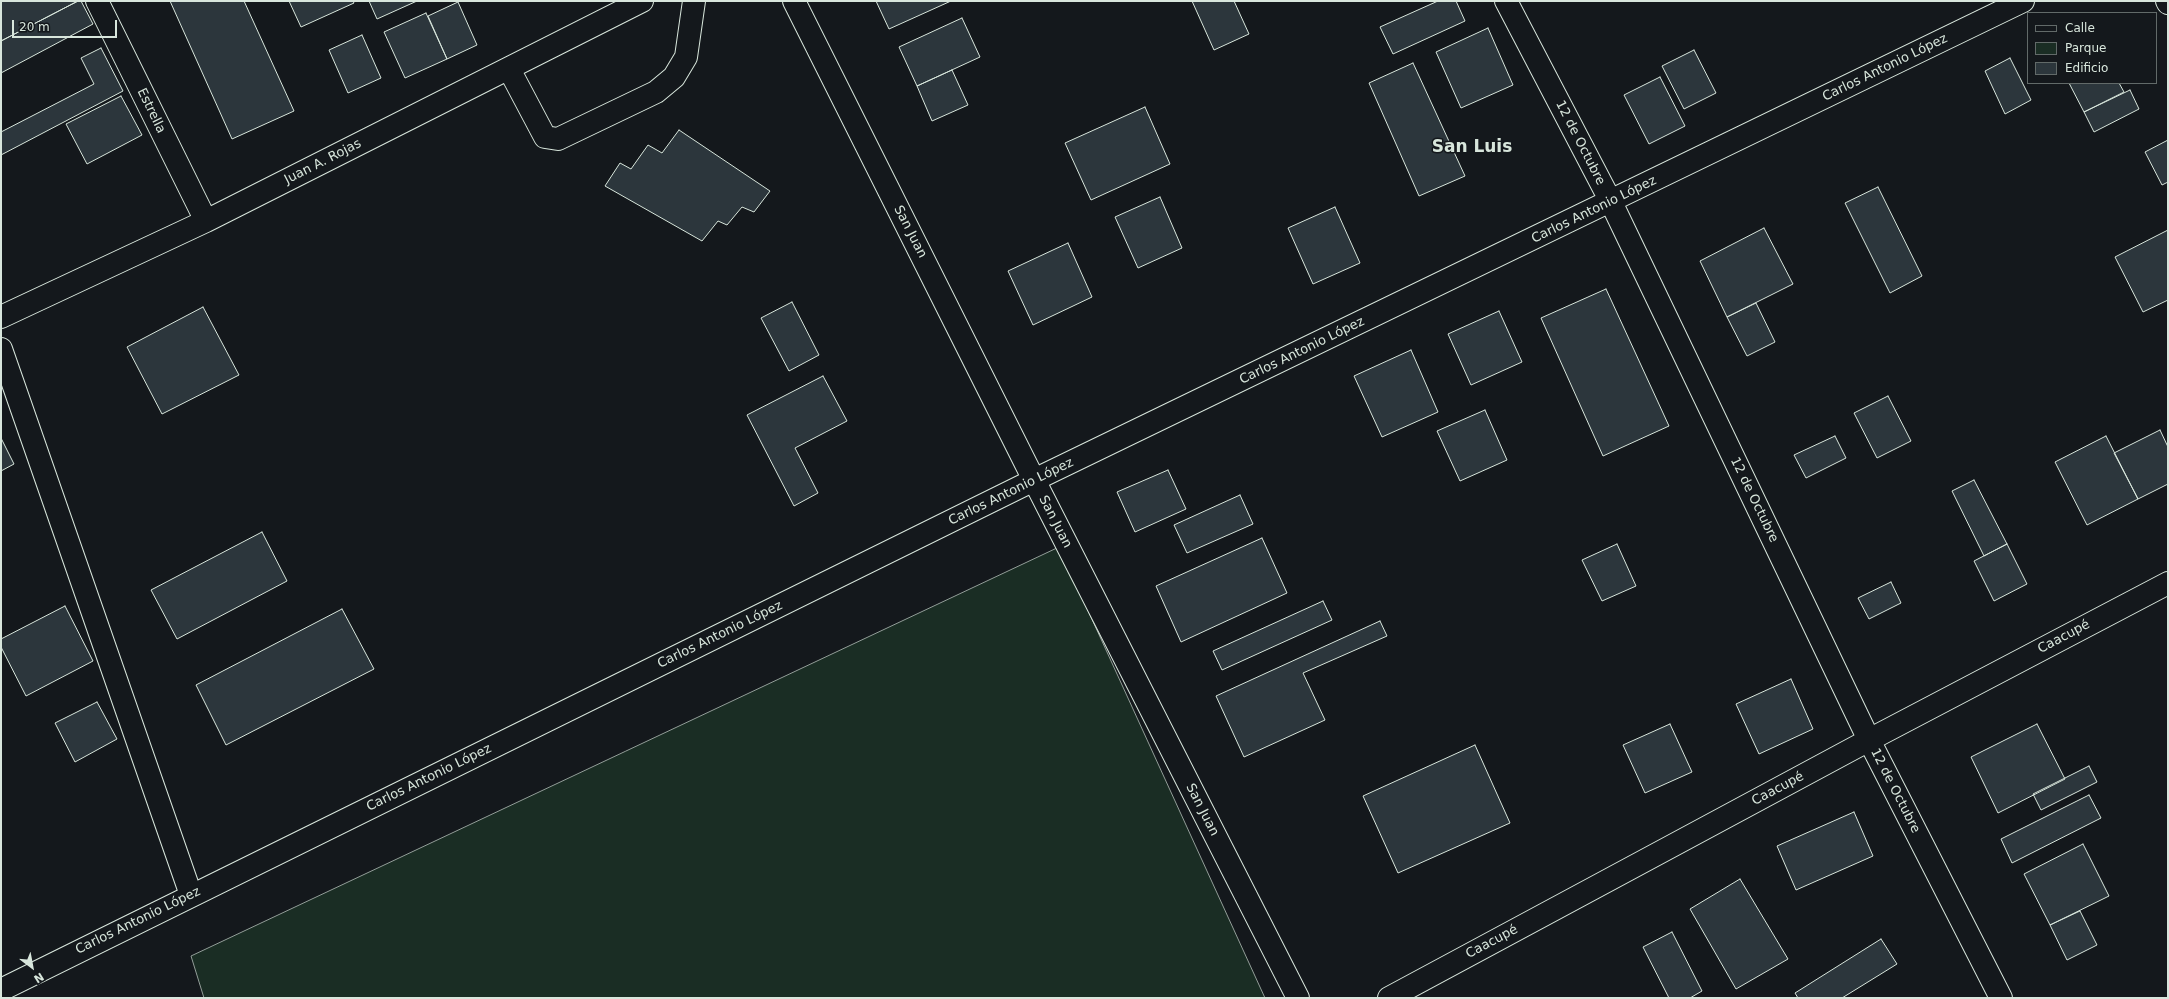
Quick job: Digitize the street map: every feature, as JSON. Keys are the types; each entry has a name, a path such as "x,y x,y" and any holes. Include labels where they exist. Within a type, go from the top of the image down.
{"street":[{"name":"Estrella","path":"97,1 206,221"},
{"name":"Juan A. Rojas","path":"1,318 206,221 642,1"},
{"path":"509,69 545,137 564,137 656,92 674,78 686,57 694,1"},
{"name":"San Juan","path":"794,1 1034,480 1298,998"},
{"name":"12 de Octubre","path":"1506,1 1611,202 1869,740 2001,998"},
{"name":"Carlos Antonio López","path":"1,990 1034,480 1611,202 2023,1"},
{"path":"1,349 191,895"},
{"name":"Caacupé","path":"1389,998 1869,740 2168,583"}],"green space":[{"path":"1059,547 1265,998 204,998 191,956"}],"building":[{"path":"1,1 78,1 1,41"},
{"path":"78,1 81,1 93,24 1,73 1,41"},
{"path":"170,1 244,1 294,111 232,139"},
{"path":"289,1 353,1 354,3 301,27"},
{"path":"369,1 417,1 377,19"},
{"path":"876,1 951,1 889,29"},
{"path":"1192,1 1234,1 1249,34 1214,50"},
{"path":"1438,1 1456,1 1465,21 1393,54 1380,27"},
{"path":"458,2 477,45 447,59 428,16"},
{"path":"426,13 447,59 405,78 384,32"},
{"path":"962,18 980,57 917,86 899,47"},
{"path":"1488,28 1513,85 1461,108 1436,52"},
{"path":"362,35 381,78 348,93 329,50"},
{"path":"101,48 123,91 1,155 1,132 94,84 81,58"},
{"path":"1694,50 1716,93 1684,109 1662,66"},
{"path":"2010,58 2031,100 2005,114 1985,71"},
{"path":"1413,63 1465,176 1419,196 1369,83"},
{"path":"952,70 968,105 932,121 917,86"},
{"path":"1660,77 1685,126 1649,144 1624,95"},
{"path":"2070,84 2120,84 2124,92 2084,112"},
{"path":"2130,90 2139,109 2094,132 2084,112"},
{"path":"121,96 142,135 87,164 66,124"},
{"path":"1145,107 1170,164 1091,200 1065,143"},
{"path":"679,130 770,191 754,212 742,207 727,225 718,221 702,241 605,186 620,163 631,169 648,145 662,153"},
{"path":"2168,140 2168,182 2162,185 2145,152"},
{"path":"1878,187 1922,276 1890,293 1845,203"},
{"path":"1160,197 1182,248 1138,268 1115,217"},
{"path":"1335,207 1360,263 1313,284 1288,228"},
{"path":"1764,228 1793,284 1727,317 1700,261"},
{"path":"2168,230 2168,300 2143,312 2115,257"},
{"path":"1068,243 1092,297 1033,325 1008,271"},
{"path":"1606,289 1669,426 1603,456 1541,318"},
{"path":"792,302 819,355 789,371 761,318"},
{"path":"1756,303 1775,342 1747,356 1727,317"},
{"path":"203,307 239,375 162,414 127,347"},
{"path":"1499,311 1522,362 1471,385 1448,334"},
{"path":"1411,350 1438,412 1382,437 1354,376"},
{"path":"823,376 847,421 795,448 818,493 794,506 747,415"},
{"path":"1888,396 1911,441 1877,458 1854,413"},
{"path":"1485,410 1507,460 1460,481 1437,431"},
{"path":"2160,430 2168,447 2168,484 2138,499 2114,453"},
{"path":"1835,436 1846,458 1806,478 1794,455"},
{"path":"2106,436 2138,499 2087,525 2055,462"},
{"path":"1,438 14,464 1,471"},
{"path":"1168,470 1186,509 1135,532 1117,492"},
{"path":"1974,480 2007,544 1984,556 1952,491"},
{"path":"1240,495 1253,524 1187,553 1174,525"},
{"path":"262,532 287,581 177,639 151,590"},
{"path":"1262,538 1287,593 1181,642 1156,586"},
{"path":"1617,544 1636,586 1602,601 1582,560"},
{"path":"2007,544 2027,584 1994,601 1974,561"},
{"path":"1891,582 1901,603 1869,619 1858,598"},
{"path":"1323,601 1332,620 1222,670 1213,651"},
{"path":"65,606 93,661 26,696 1,647 1,639"},
{"path":"342,609 374,669 226,745 196,685"},
{"path":"1380,621 1387,636 1303,673 1325,720 1244,757 1216,696"},
{"path":"1791,679 1813,729 1759,754 1736,704"},
{"path":"97,702 117,739 75,762 55,723"},
{"path":"1670,724 1692,772 1645,793 1623,745"},
{"path":"2037,724 2065,779 1998,813 1971,757"},
{"path":"1475,745 1510,823 1398,873 1363,796"},
{"path":"2089,766 2097,782 2041,810 2033,794"},
{"path":"2089,795 2101,818 2012,863 2001,839"},
{"path":"1854,812 1873,856 1796,890 1777,846"},
{"path":"2083,844 2109,896 2050,925 2024,874"},
{"path":"1740,879 1788,959 1736,989 1690,909"},
{"path":"2080,911 2097,945 2067,960 2050,925"},
{"path":"1672,932 1702,991 1690,998 1669,998 1643,947"},
{"path":"1881,939 1897,964 1842,998 1798,998 1795,993"}],"district":[{"name":"San Luis","path":"1472,148"}]}
